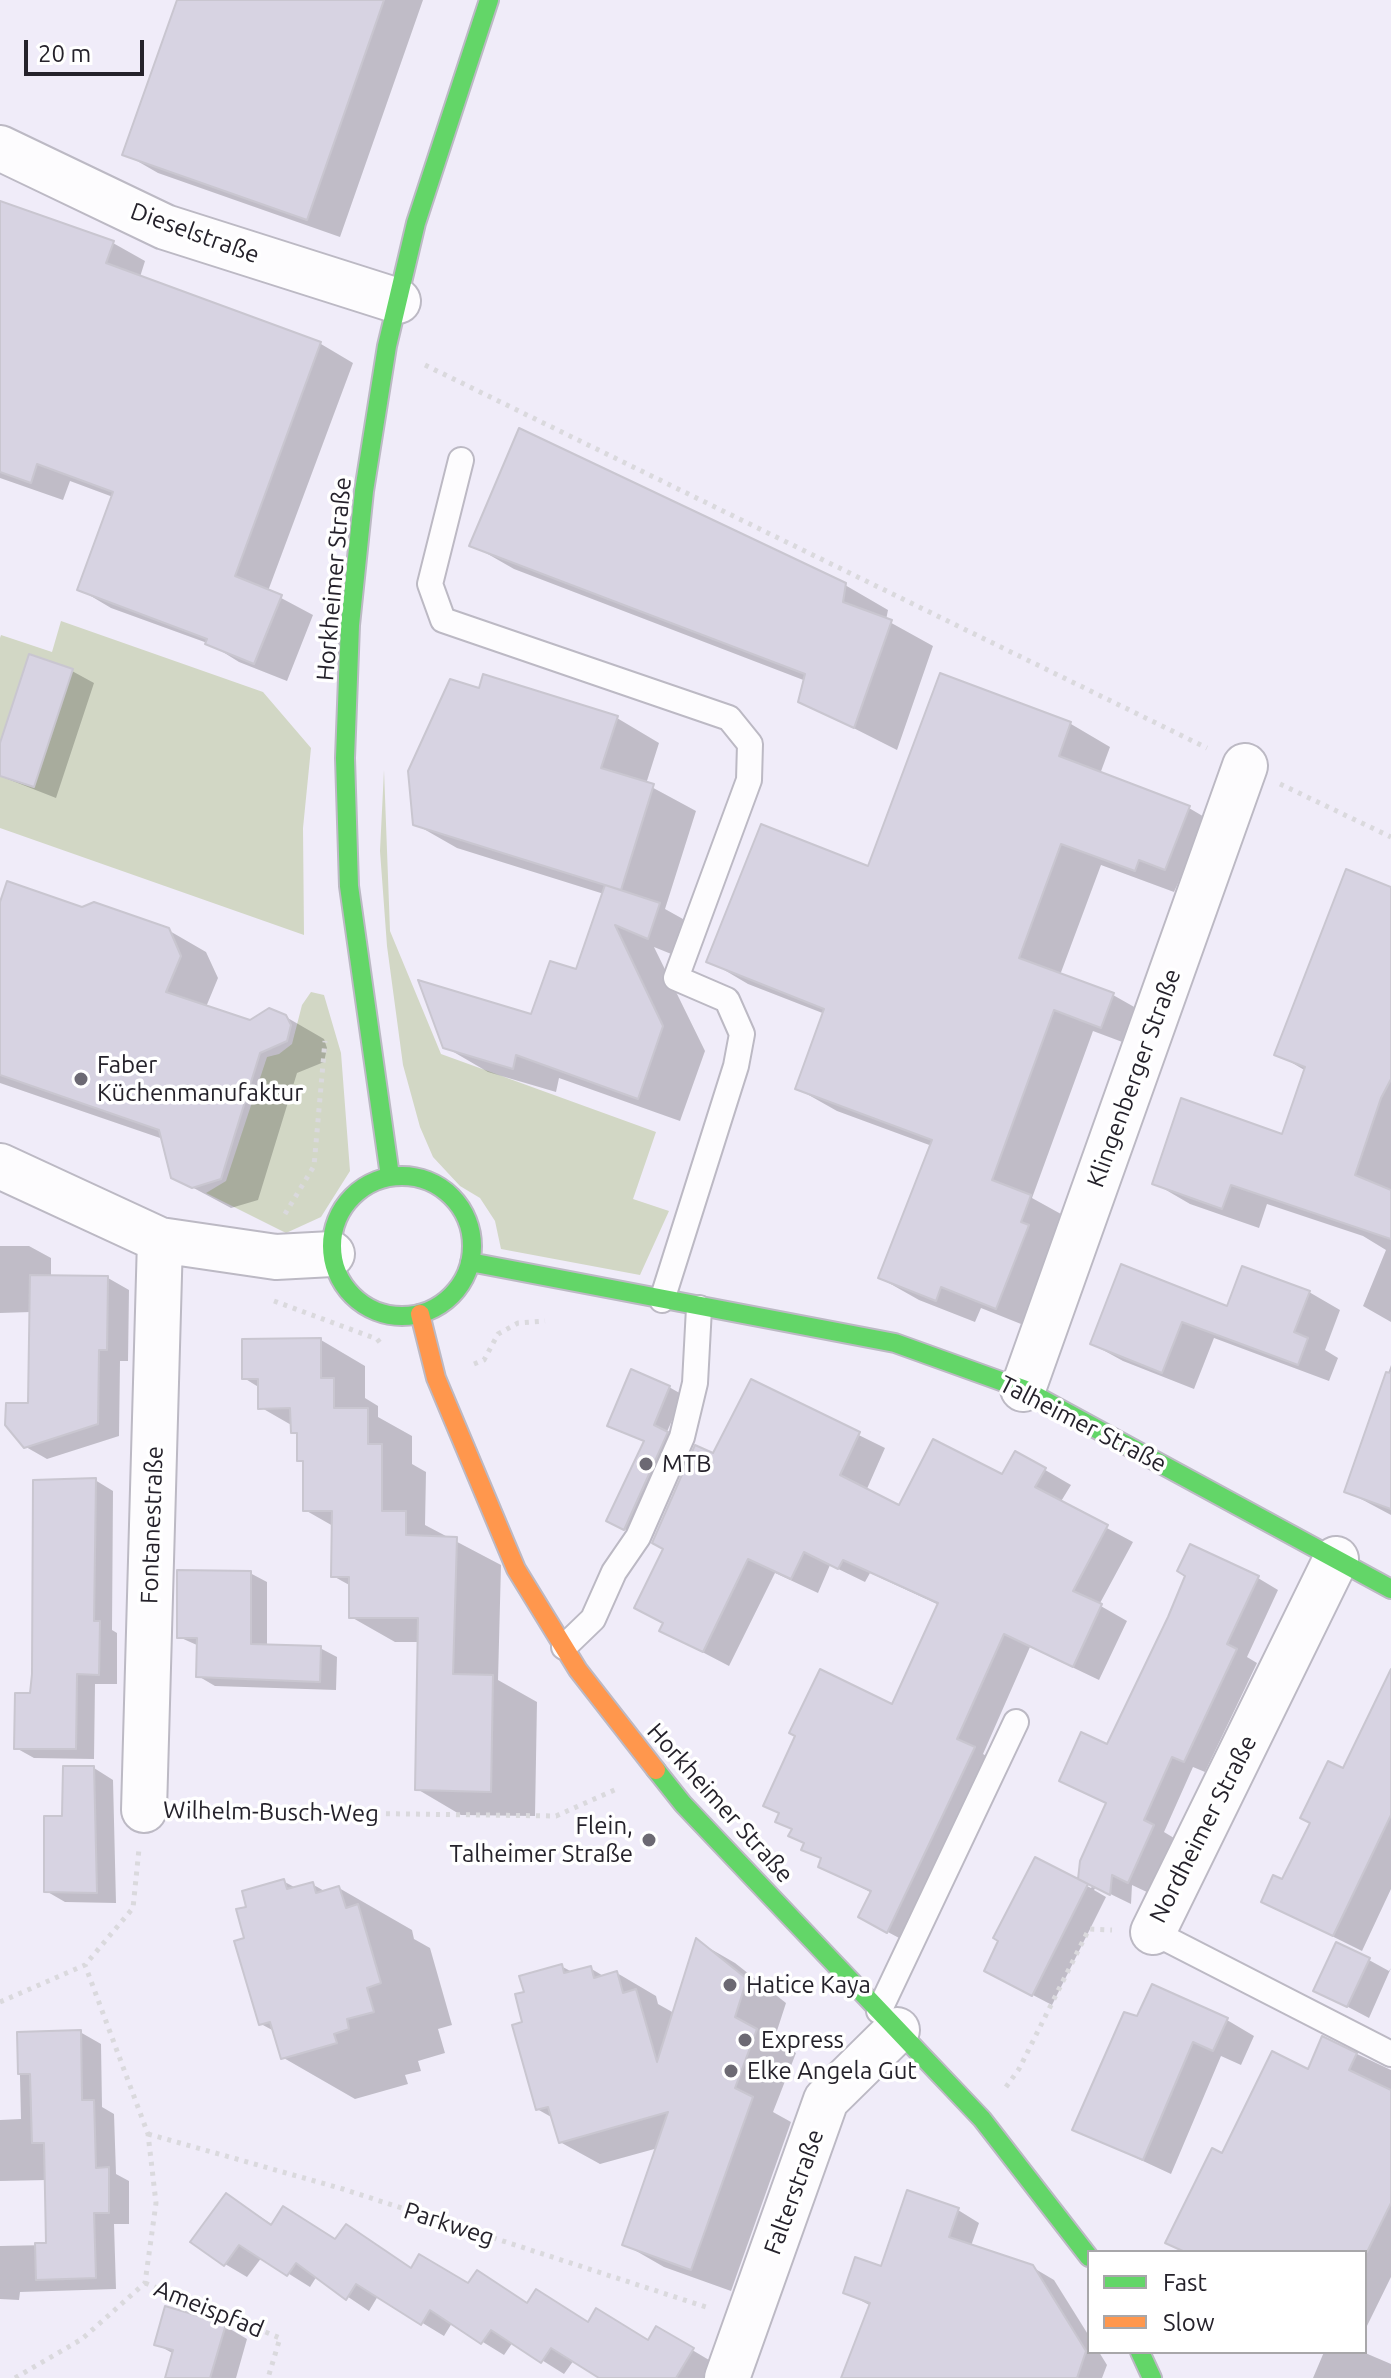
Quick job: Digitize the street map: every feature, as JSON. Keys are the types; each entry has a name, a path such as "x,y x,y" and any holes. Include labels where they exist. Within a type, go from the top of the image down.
{"main road":[{"name":"Horkheimer Straße","path":"390,1176 349,886 345,758 350,625 364,491 387,346 416,223 489,0"},
{"path":"390,1176 413,1176 435,1183 453,1197 466,1217 472,1239 470,1262 452,1295 420,1314 396,1316 373,1310 353,1297 339,1277 332,1254 332,1233 339,1213 352,1195 369,1183 390,1176"},
{"name":"Talheimer Straße","path":"470,1262 895,1343 1023,1389 1391,1589"},
{"name":"Horkheimer Straße","path":"420,1314 436,1378 473,1473 516,1569 564,1647 656,1772 982,2119 1087,2254"},
{"path":"1141,2354 1152,2378"}],"street":[{"name":"Dieselstraße","path":"0,148 165,227 398,301"},
{"name":"Klingenberger Straße","path":"1023,1389 1245,766"},
{"path":"0,1166 160,1240 249,1254 332,1254"},
{"name":"Fontanestraße","path":"144,1810 160,1240"},
{"name":"Nordheimer Straße","path":"1153,1932 1336,1559"},
{"name":"Falterstraße","path":"727,2378 826,2100 888,2021"}],"lane":[{"path":"461,460 430,584 443,620 729,718 750,744 749,780 676,978 727,1000 742,1034 736,1066 662,1300"},
{"path":"564,1647 593,1619 614,1572 638,1537 682,1437 695,1383 699,1308"},
{"path":"888,2021 1016,1722"},
{"path":"1153,1932 1391,2054"}],"path":[{"path":"387,346 1391,837"},
{"path":"326,1034 314,1166 292,1206 249,1254 254,1292 310,1316 377,1339 387,1350"},
{"path":"436,1378 484,1360 498,1334 518,1323 556,1321"},
{"name":"Wilhelm-Busch-Weg","path":"0,2002 85,1965 133,1908 144,1810 556,1816 656,1772"},
{"name":"Nordheimer Straße","path":"982,2119 1019,2069 1089,1929 1153,1932"},
{"path":"15,2378 82,2339 145,2283 156,2203 148,2134 85,1965"},
{"name":"Parkweg","path":"148,2134 343,2189 748,2320"},
{"name":"Ameispfad","path":"145,2283 280,2338 268,2378"}],"green space":[{"path":"61,621 263,692 311,748 303,828 304,935 0,828 0,638 1,635 52,652"},
{"path":"384,770 390,931 441,1054 656,1132 633,1199 669,1211 640,1275 501,1249 495,1221 480,1198 460,1186 433,1157 420,1127 403,1065 387,946 380,851"},
{"path":"311,992 324,995 341,1053 350,1171 321,1217 286,1233 206,1193 226,1181 267,1057 279,1054 292,1044 302,1005"}],"building":[{"path":"177,0 384,0 307,220 122,155"},
{"path":"0,201 114,241 106,263 321,342 235,576 282,595 254,664 205,644 207,639 77,590 113,492 37,464 31,483 0,472"},
{"path":"519,428 846,583 843,602 892,620 854,728 798,702 805,674 469,546"},
{"path":"29,654 73,669 34,787 0,776 0,743"},
{"path":"940,673 1071,722 1059,756 1190,806 1165,870 1139,860 1135,871 1061,844 1019,958 1114,993 1101,1028 1054,1010 992,1180 1031,1195 1021,1222 1029,1225 996,1309 941,1287 936,1301 878,1278 932,1140 795,1089 824,1009 706,962 761,824 868,866"},
{"path":"483,674 618,716 601,768 654,784 621,890 413,825 408,771 450,679 479,688"},
{"path":"1346,869 1391,887 1391,1079 1381,1098 1355,1175 1391,1190 1391,1239 1231,1185 1222,1209 1152,1184 1181,1098 1282,1134 1305,1067 1274,1055"},
{"path":"7,881 82,907 94,902 169,928 181,956 166,992 250,1020 269,1008 286,1015 291,1025 287,1041 260,1053 221,1179 192,1188 171,1178 159,1130 0,1075 0,902"},
{"path":"605,885 660,903 648,939 615,925 663,1026 638,1099 516,1055 513,1069 443,1048 418,980 531,1014 550,961 576,969"},
{"path":"1121,1264 1227,1306 1242,1266 1310,1291 1294,1332 1308,1338 1298,1365 1182,1322 1162,1373 1090,1344"},
{"path":"30,1275 108,1276 107,1350 99,1350 98,1424 24,1448 5,1425 6,1403 28,1403"},
{"path":"321,1338 321,1378 334,1378 334,1408 368,1408 368,1444 382,1444 382,1511 406,1511 406,1535 457,1537 453,1674 493,1675 491,1792 415,1790 418,1618 349,1618 349,1577 331,1577 332,1511 303,1511 303,1461 297,1461 297,1433 291,1433 290,1408 258,1409 258,1379 242,1379 242,1339"},
{"path":"631,1369 670,1386 654,1425 668,1432 624,1530 606,1521 644,1441 607,1426"},
{"path":"1386,1372 1391,1373 1391,1509 1344,1492"},
{"path":"751,1379 860,1432 840,1475 899,1505 933,1439 1002,1474 1015,1451 1046,1468 1035,1487 1108,1525 1073,1591 1102,1604 1073,1667 1004,1634 957,1739 975,1747 887,1933 858,1917 871,1891 818,1867 821,1858 801,1850 804,1843 788,1836 792,1829 775,1822 779,1813 763,1806 795,1736 789,1733 820,1669 892,1704 938,1603 843,1560 838,1569 804,1552 791,1579 748,1559 703,1652 659,1631 663,1623 634,1608 663,1549 652,1543 695,1445 713,1453"},
{"path":"96,1478 94,1621 100,1621 99,1675 77,1674 76,1749 14,1749 15,1693 30,1693 32,1674 33,1480"},
{"path":"1190,1544 1259,1576 1227,1644 1237,1649 1184,1762 1172,1757 1144,1820 1154,1825 1128,1883 1112,1875 1110,1895 1078,1879 1080,1861 1106,1803 1059,1781 1081,1732 1107,1744 1168,1617 1185,1576 1177,1571"},
{"path":"177,1570 251,1571 251,1644 321,1646 320,1682 196,1677 197,1638 177,1638"},
{"path":"1391,1669 1391,1815 1333,1936 1261,1902 1273,1875 1282,1879 1310,1823 1300,1818 1328,1761 1343,1768"},
{"path":"63,1766 94,1766 97,1893 44,1892 44,1816 62,1816"},
{"path":"1035,1857 1088,1884 1032,1996 984,1971 998,1941 993,1938"},
{"path":"284,1879 287,1889 313,1882 316,1893 339,1886 346,1908 358,1904 381,1983 367,1988 374,2012 347,2019 349,2029 334,2034 337,2043 281,2059 270,2022 259,2025 234,1941 244,1938 236,1909 246,1907 242,1891"},
{"path":"696,1938 747,1979 735,2017 757,2029 735,2088 753,2097 691,2270 622,2245 668,2112 559,2143 548,2107 536,2110 512,2025 522,2022 515,1994 524,1992 519,1976 562,1964 564,1973 591,1966 594,1978 617,1971 623,1993 636,1989 657,2062"},
{"path":"1336,1942 1370,1958 1347,2007 1313,1991"},
{"path":"1152,1984 1228,2018 1213,2051 1193,2042 1143,2160 1072,2130 1124,2012 1137,2016"},
{"path":"81,2030 82,2100 94,2100 96,2168 109,2167 109,2213 94,2213 96,2278 36,2280 35,2243 46,2243 44,2143 32,2143 30,2074 18,2074 17,2032"},
{"path":"1322,2036 1357,2053 1349,2070 1391,2090 1391,2203 1367,2252 1181,2250 1165,2243 1212,2148 1222,2153 1272,2051 1308,2069"},
{"path":"907,2190 959,2208 949,2237 1033,2265 1086,2351 1077,2378 841,2378 870,2303 843,2293 855,2257 881,2266"},
{"path":"226,2193 271,2225 283,2206 335,2239 346,2224 411,2268 419,2254 468,2283 477,2270 527,2303 536,2289 588,2322 596,2308 648,2340 656,2326 694,2348 676,2378 599,2378 551,2348 541,2363 491,2330 481,2344 430,2310 421,2325 356,2284 346,2300 296,2263 287,2276 239,2245 224,2266 190,2242"},
{"path":"165,2306 226,2324 210,2378 165,2378 173,2350 154,2345"}],"traffic: fast":[{"path":"390,1176 349,886 345,758 350,625 364,491 387,346 416,223 489,0"},
{"path":"402,1176 429,1181 452,1196 467,1219 472,1246 467,1273 452,1296 429,1311 402,1316 375,1311 352,1296 337,1273 332,1246 337,1219 352,1196 375,1181 402,1176"},
{"path":"470,1262 895,1343 1023,1389 1391,1589"},
{"path":"656,1770 683,1804 982,2119 1087,2254"},
{"path":"1141,2354 1152,2378"}],"traffic: slow":[{"path":"420,1314 436,1378 516,1569 578,1670 656,1770"}],"place":[{"name":"Faber Küchenmanufaktur","path":"81,1079"},
{"name":"MTB","path":"646,1464"},
{"name":"Flein, Talheimer Straße","path":"649,1840"},
{"name":"Hatice Kaya","path":"730,1985"},
{"name":"Express","path":"745,2040"},
{"name":"Elke Angela Gut","path":"731,2071"}]}
